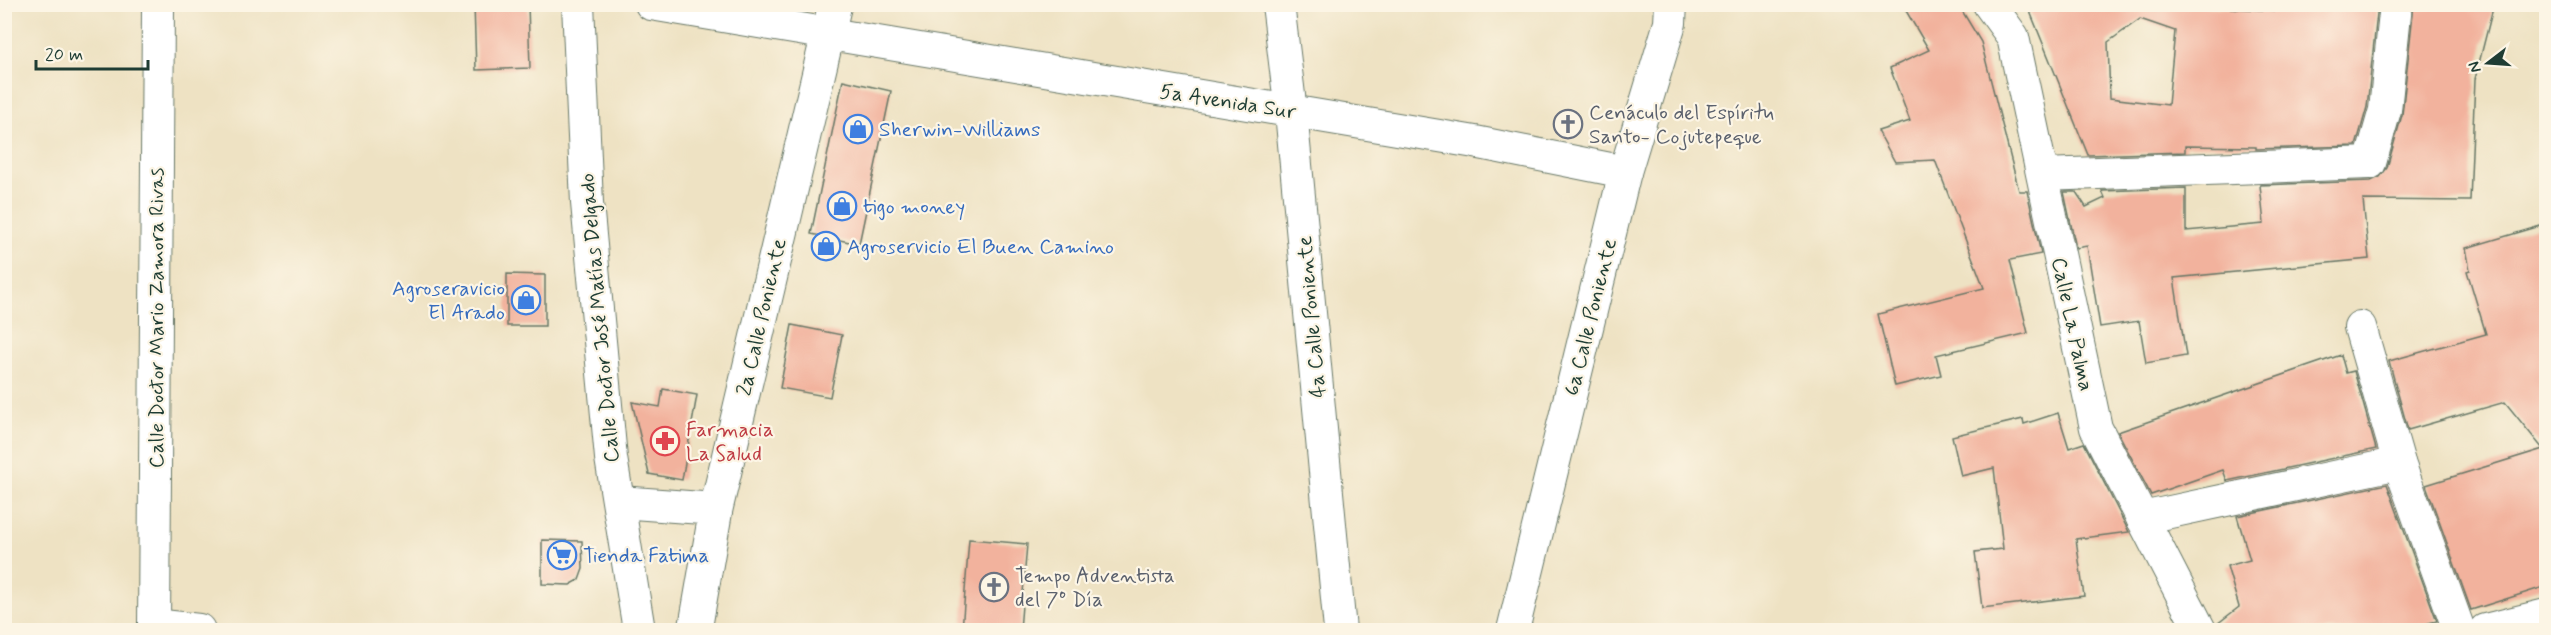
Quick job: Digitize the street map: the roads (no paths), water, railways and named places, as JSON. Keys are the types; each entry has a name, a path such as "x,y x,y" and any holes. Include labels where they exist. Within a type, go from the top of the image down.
{"street":[{"name":"Calle Doctor Mario Zamora Rivas","path":"154,628 158,4"},
{"name":"Calle Doctor José Matías Delgado","path":"578,4 587,202 610,458 639,630"},
{"name":"5a Avenida Sur","path":"651,4 832,20 1292,112 1475,142 1625,172"},
{"name":"4a Calle Poniente","path":"1278,4 1292,112 1340,630"},
{"name":"6a Calle Poniente","path":"1513,630 1625,172 1670,23 1671,4"},
{"name":"Calle La Palma","path":"1989,4 2013,37 2044,176 2062,279 2096,428 2200,630"},
{"path":"2044,176 2370,162 2385,110 2396,4"},
{"name":"2a Calle Poniente","path":"695,630 716,509 832,20"},
{"path":"2360,327 2399,464 2459,630"},
{"path":"2142,518 2399,464"},
{"path":"619,502 716,509"},
{"path":"2485,630 2547,615"},
{"path":"154,628 199,630"}],"place":[{"name":"Cenáculo del Espíritu Santo- Cojutepeque","path":"1568,124"},
{"name":"Sherwin-Williams","path":"858,129"},
{"name":"tigo money","path":"842,206"},
{"name":"Agroservicio El Buen Camino","path":"826,246"},
{"name":"Agroseravicio El Arado","path":"526,300"},
{"name":"Farmacia La Salud","path":"665,441"},
{"name":"Tienda Fatima","path":"562,555"},
{"name":"Tempo Adventista del 7º Día","path":"994,587"}]}
